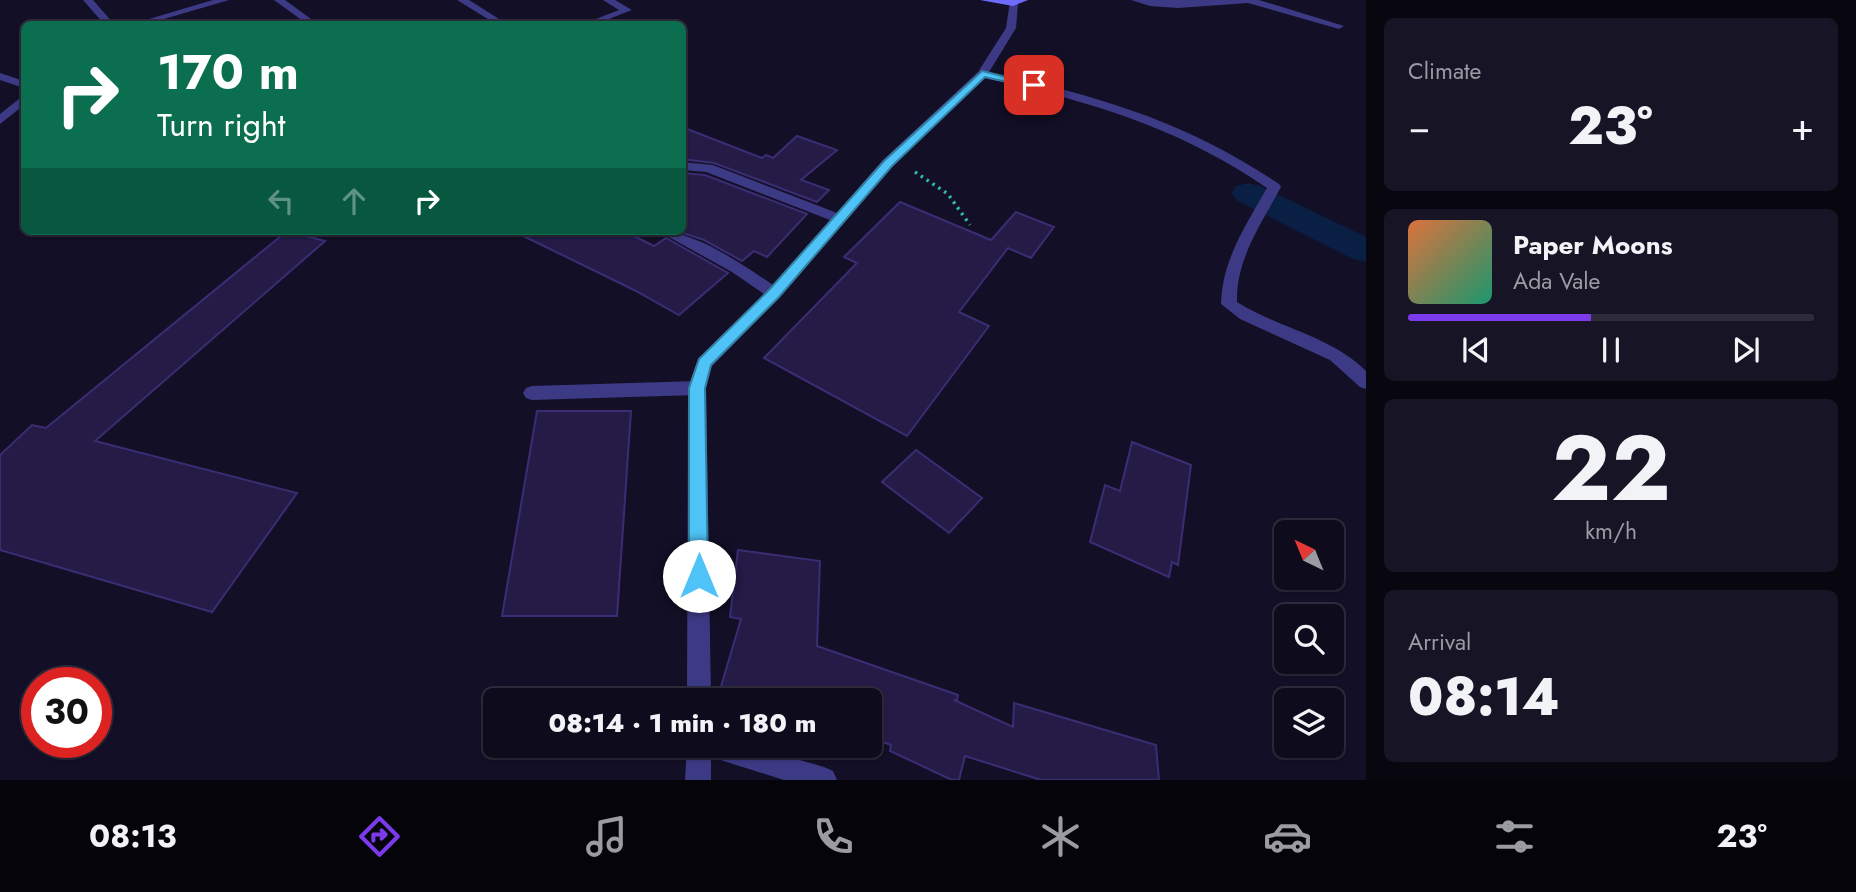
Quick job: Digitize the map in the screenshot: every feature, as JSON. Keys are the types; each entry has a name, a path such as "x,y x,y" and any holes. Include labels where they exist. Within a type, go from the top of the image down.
{"street":[{"path":"88,0 107,21"},
{"path":"149,21 224,0"},
{"path":"279,0 309,21"},
{"path":"463,0 497,21"},
{"path":"596,21 628,9 608,0"},
{"path":"699,688 697,388 704,363 774,293 888,163 982,74 1010,28 1018,2 985,0"},
{"path":"1136,0 1189,6 1248,0 1339,26"},
{"path":"982,74 1086,96 1184,132 1240,162 1274,187 1233,265 1227,285 1229,304 1247,318 1308,340 1343,361 1366,382"},
{"path":"0,76 21,84"},
{"path":"0,120 21,102"},
{"path":"686,166 708,168 804,203 839,219"},
{"path":"674,235 737,268 774,293"},
{"path":"532,393 697,388"},
{"path":"698,780 699,758"},
{"path":"753,758 824,780"}],"path":[{"path":"888,163 914,171 948,194 970,225"}],"building":[{"path":"686,129 762,158 766,155 773,158 797,136 837,150 801,180 829,190 817,202 714,163 686,160"},
{"path":"686,173 705,175 807,214 767,257 754,251 742,261 704,240 686,234"},
{"path":"900,202 991,240 1016,212 1054,227 1031,258 1008,248 959,312 989,326 907,436 764,358 857,263 844,257"},
{"path":"282,235 302,235 325,241 95,441 297,493 212,612 0,550 0,455 32,425 46,428"},
{"path":"521,235 632,235 654,246 666,238 728,273 679,315"},
{"path":"537,411 631,411 617,616 502,616"},
{"path":"1132,442 1191,465 1178,565 1172,562 1169,577 1090,542 1105,485 1120,491"},
{"path":"916,450 982,498 949,533 882,482"},
{"path":"738,550 820,561 817,646 958,695 957,700 954,700 1013,727 1014,703 1156,745 1159,780 1041,780 965,756 959,780 952,780 890,751 891,745 882,742 882,688 721,688 741,619 730,617"}],"waterway":[{"path":"1248,193 1366,251"}],"route":[{"path":"699,576 697,388 704,363 774,293 888,163 982,74 1034,85"}]}
